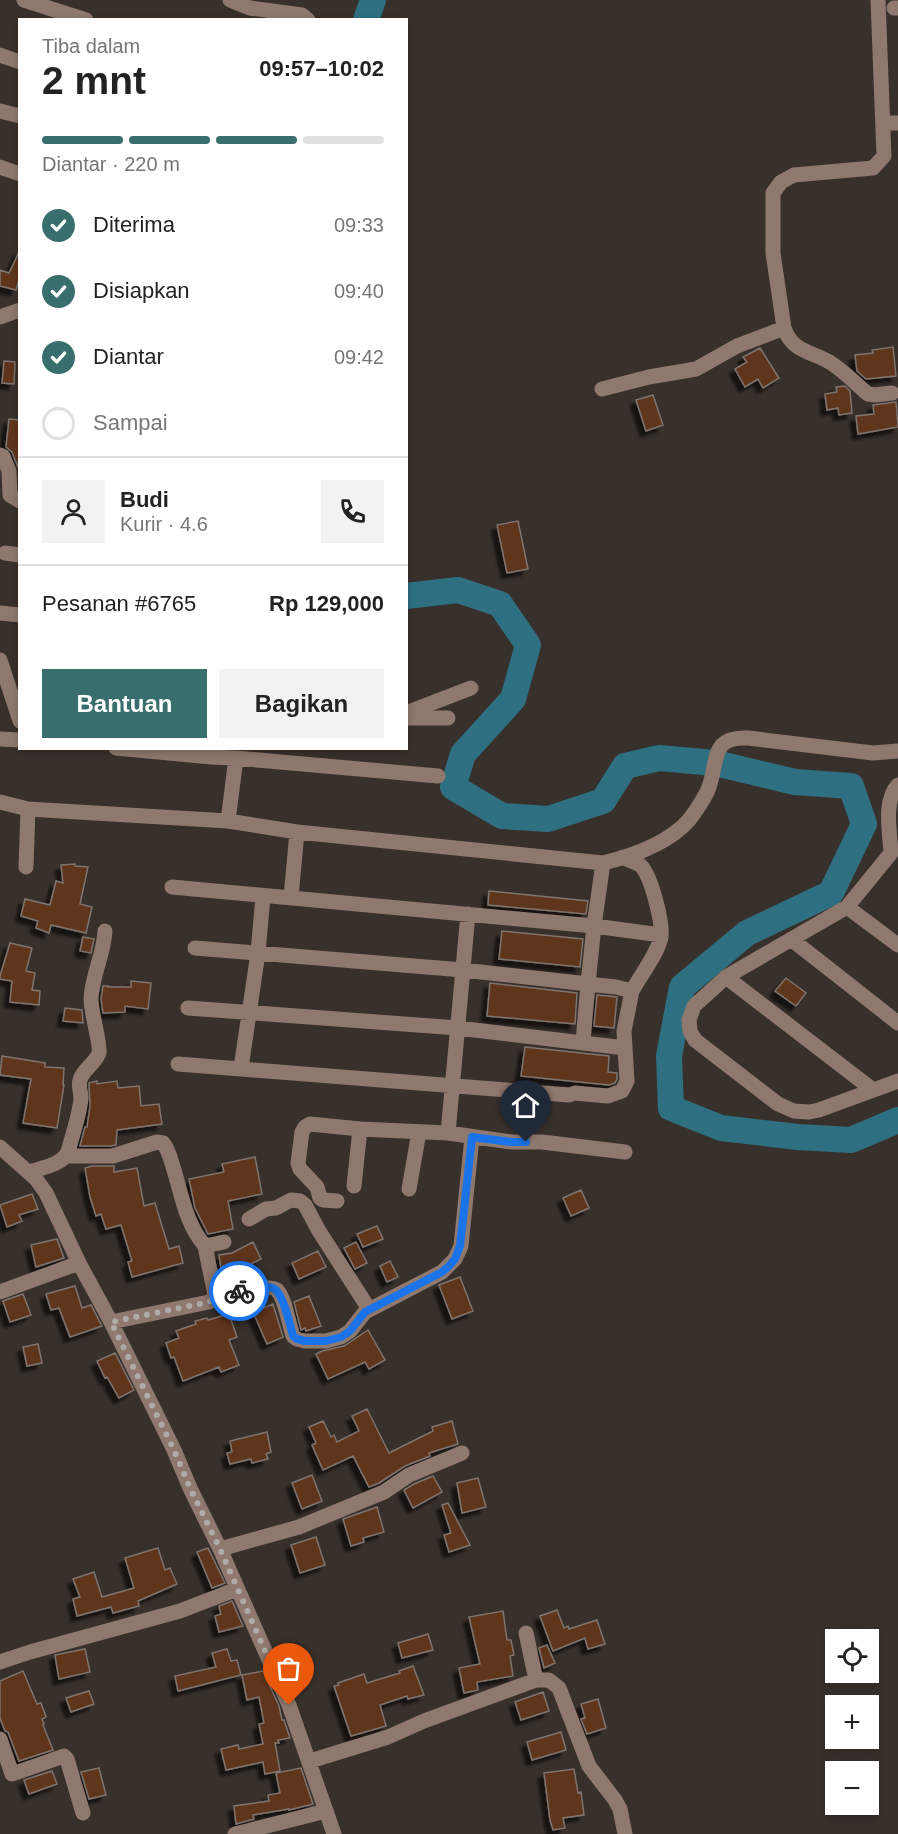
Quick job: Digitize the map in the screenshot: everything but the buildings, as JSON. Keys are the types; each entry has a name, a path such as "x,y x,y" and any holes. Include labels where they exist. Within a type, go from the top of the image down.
{"street":[{"path":"24,0 80,18"},
{"path":"230,0 248,14 302,15 306,18"},
{"path":"878,0 884,156 873,168 794,175 782,182 773,193 773,254 784,328 788,339 802,351 832,364 868,394 892,393"},
{"path":"0,55 18,61"},
{"path":"0,111 18,116"},
{"path":"0,167 18,173"},
{"path":"0,317 18,311"},
{"path":"602,389 696,369 737,346 784,328"},
{"path":"0,455 3,456 9,471 10,495 18,500"},
{"path":"0,613 18,615"},
{"path":"0,660 13,677 18,708"},
{"path":"408,712 471,688"},
{"path":"408,718 448,718"},
{"path":"0,802 28,809 228,821 297,832 603,863 655,844 674,833 688,820 710,786 717,752 728,740 738,738 846,750 895,748"},
{"path":"0,739 18,740"},
{"path":"164,750 211,752 236,758 438,776"},
{"path":"228,821 236,758"},
{"path":"898,785 893,790 890,802 895,856 847,907 726,977 694,1006 689,1020 690,1031 695,1040 778,1104 794,1111 819,1110 898,1081"},
{"path":"26,867 28,809"},
{"path":"291,897 297,832"},
{"path":"178,1064 570,1095 574,1093 608,1096 617,1094 622,1091 627,1082 624,1031 632,991 658,945 661,935 660,921 645,872 639,865 623,857"},
{"path":"583,1042 594,926 603,863"},
{"path":"172,887 594,926 661,935"},
{"path":"241,1068 258,953 263,896"},
{"path":"847,907 898,945"},
{"path":"448,1133 468,914"},
{"path":"66,1156 81,1098 80,1079 96,1058 99,1048 93,1024 91,1000 94,977 104,946 105,931"},
{"path":"791,939 898,1023"},
{"path":"195,948 463,970 616,987 632,991"},
{"path":"726,977 873,1090"},
{"path":"188,1008 458,1028 625,1048"},
{"path":"337,1201 320,1198 317,1187 300,1169 298,1163 302,1132 305,1126 310,1124 448,1133 511,1142 542,1142 625,1152"},
{"path":"354,1186 360,1129"},
{"path":"410,1188 418,1132"},
{"path":"215,1295 273,1288 281,1296 293,1336 297,1339 326,1341 341,1337 350,1331 369,1309 442,1272 455,1259 460,1246 472,1137"},
{"path":"29,1172 57,1162 66,1156 113,1156 157,1142 163,1143 170,1158 185,1212 204,1246 215,1295 209,1302 111,1322"},
{"path":"0,1147 29,1172 46,1193 174,1450 289,1705 334,1834"},
{"path":"249,1219 266,1209 276,1208 291,1200 300,1201 369,1309"},
{"path":"204,1246 224,1242"},
{"path":"0,1292 79,1263"},
{"path":"220,1549 309,1523 384,1492 409,1475 462,1453"},
{"path":"0,1662 180,1611 237,1589"},
{"path":"526,1633 536,1680"},
{"path":"310,1761 388,1737 424,1721 536,1680 549,1680 559,1688 589,1766 620,1809 625,1834"},
{"path":"0,1739 12,1774 64,1756 67,1759 83,1813"},
{"path":"235,1834 326,1811"}],"waterway":[{"path":"367,18 373,0"},
{"path":"408,596 458,590 500,604 528,645 513,699 463,754 453,787 502,816 548,819 603,801 625,766 659,758 715,763 795,782 851,786 864,824 831,893 747,933 682,987 669,1056 671,1108 721,1128 798,1137 851,1140 898,1120"}],"way so far":[{"path":"239,1291 215,1295 209,1302 111,1322 174,1450 289,1705"}],"route":[{"path":"239,1291 269,1287 276,1290 281,1296 293,1336 297,1339 332,1340 347,1334 365,1312 442,1272 455,1259 460,1246 472,1137 526,1142"}]}
